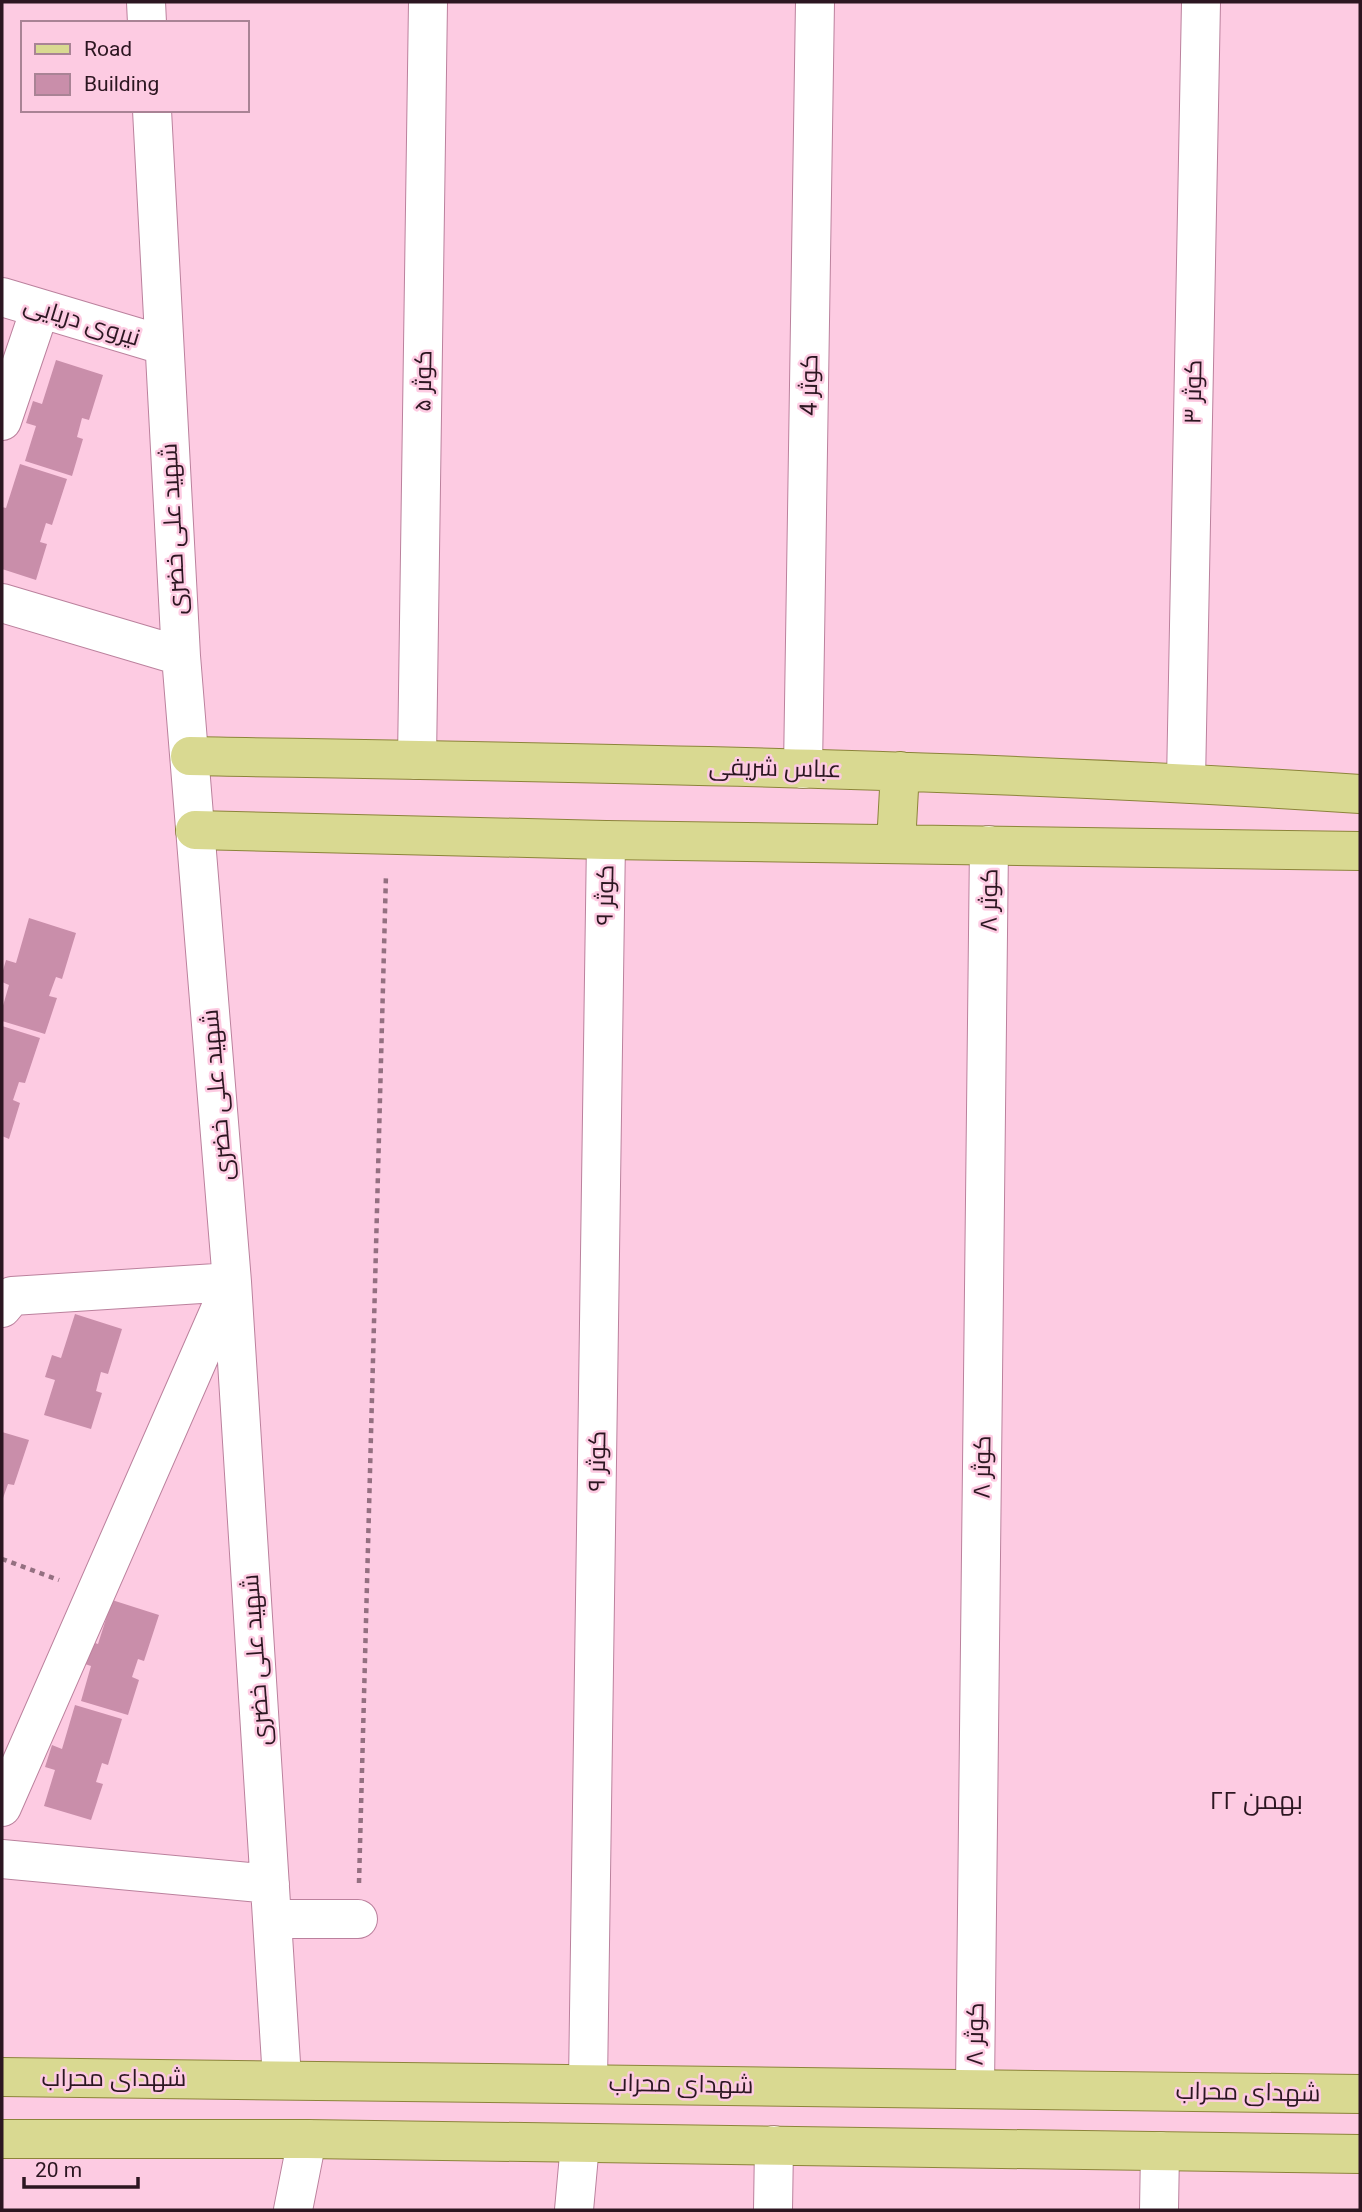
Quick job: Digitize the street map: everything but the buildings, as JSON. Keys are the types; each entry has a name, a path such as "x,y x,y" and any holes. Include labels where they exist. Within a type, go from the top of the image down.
{"main road":[{"name":"عباس شریفی","path":"190,756 900,771 1186,782 1360,794"},
{"path":"896,844 900,771"},
{"path":"195,830 606,840 1360,851"},
{"name":"شهدای محراب","path":"2,2077 1360,2094"},
{"path":"2,2139 307,2139 1360,2154"}],"street":[{"path":"146,2 147,21"},
{"name":"کوثر ۵","path":"417,760 428,2"},
{"name":"کوثر 4","path":"803,769 815,2"},
{"name":"کوثر ۳","path":"1186,782 1201,2"},
{"name":"شهید علی خضری","path":"152,112 181,656 232,1282 282,2079"},
{"name":"نیروی دریایی","path":"2,296 163,345"},
{"path":"2,421 40,309"},
{"path":"2,603 181,656"},
{"name":"کوثر ۹","path":"588,2083 606,840"},
{"name":"کوثر ۸","path":"975,2088 989,845"},
{"path":"2,1807 232,1282 5,1299"},
{"path":"2,1859 271,1902 359,1919"},
{"path":"293,2210 307,2139"},
{"path":"574,2210 580,2144"},
{"path":"773,2210 774,2146"},
{"path":"1159,2210 1160,2151"}],"path":[{"path":"359,1919 387,834"},
{"path":"2,1559 96,1593"}],"district":[{"name":"۲۲ بهمن","path":"1256,1800"}]}
